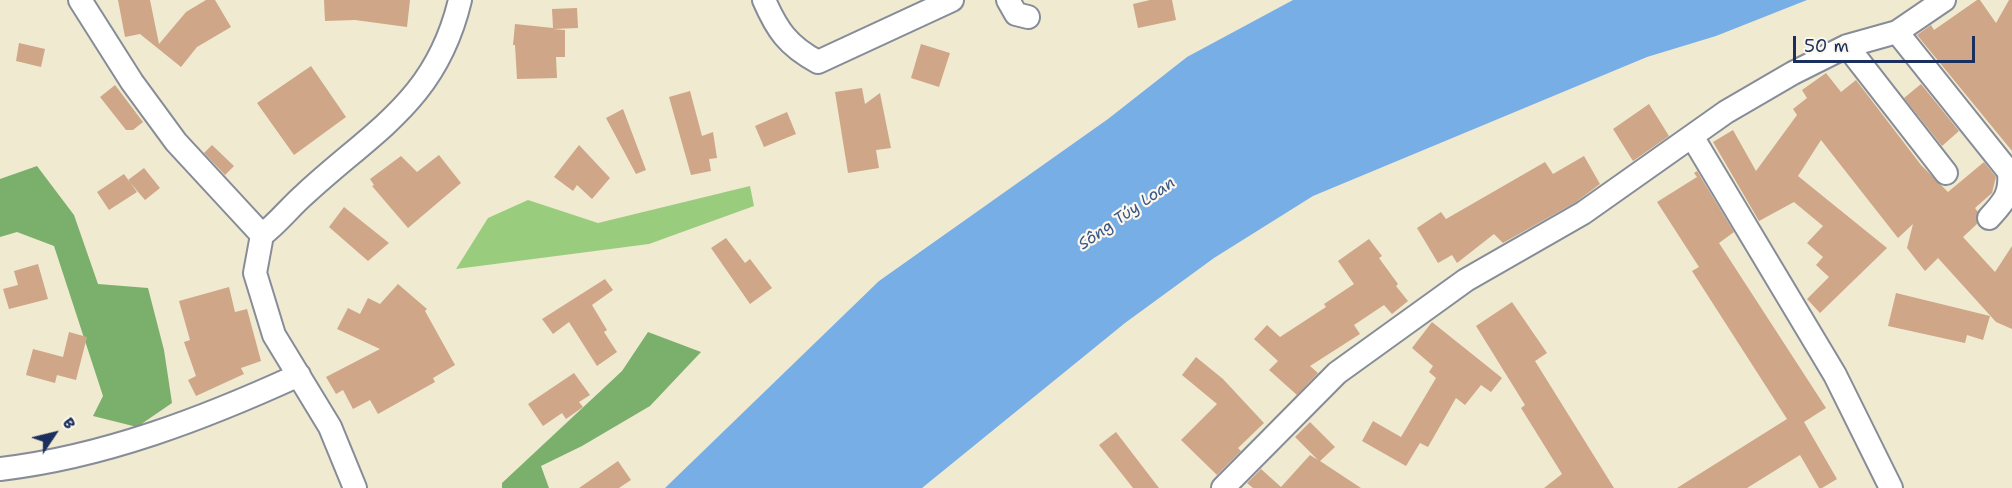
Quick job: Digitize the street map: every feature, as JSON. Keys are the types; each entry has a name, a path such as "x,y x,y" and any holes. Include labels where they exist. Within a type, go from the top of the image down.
{"street":[{"path":"80,0 132,82 176,142 253,222 262,235"},
{"path":"355,488 330,427 274,335 255,273 262,235 304,194 408,105 444,50 460,0"},
{"path":"764,0 777,30 801,53 818,62 952,0"},
{"path":"1008,0 1016,14 1028,17"},
{"path":"1223,488 1337,373 1466,280 1583,213 1693,138 1726,112 1793,73 1847,46 1897,32 1944,0"},
{"path":"1897,32 2008,172 2010,188 2002,204 1989,218"},
{"path":"1847,46 1946,173"},
{"path":"1693,138 1835,375 1891,488"},
{"path":"0,469 31,465 102,448 213,414 299,375"}],"green space":[{"path":"37,166 74,215 98,284 148,288 164,350 172,403 137,427 93,416 103,396 54,246 17,232 0,237 0,179"},
{"path":"750,186 754,206 649,244 456,269 488,218 528,200 598,223"},
{"path":"648,332 701,352 650,406 582,446 541,466 549,488 502,488 502,483 622,371"}],"water":[{"name":"Sông Túy Loan","path":"1293,0 1807,0 1716,36 1647,57 1313,196 1214,258 1125,323 922,488 665,488 879,281 1108,119 1187,57"}],"building":[{"path":"118,0 150,0 159,44 186,12 206,0 215,0 231,27 197,47 181,67 140,34 125,37"},
{"path":"324,0 410,0 407,27 355,20 325,21"},
{"path":"1150,0 1172,0 1176,20 1138,28 1133,4"},
{"path":"1980,0 1996,23 2009,0 2012,0 2012,151 1917,35 1931,25 1934,30"},
{"path":"577,8 578,28 553,29 565,30 565,57 556,57 557,78 517,79 515,45 513,45 515,24 553,28 552,9"},
{"path":"19,43 45,49 41,67 16,61"},
{"path":"921,44 950,53 939,87 911,78"},
{"path":"311,66 346,117 294,155 257,103"},
{"path":"1826,73 1841,92 1856,80 1921,165 1948,192 1984,162 1996,177 1992,193 1975,208 1978,212 1977,224 1963,237 1995,272 2012,246 2012,329 1996,322 1938,258 1925,271 1907,248 1913,224 1898,238 1821,140 1798,176 1887,248 1820,313 1807,299 1829,277 1816,265 1823,257 1807,243 1823,226 1794,202 1759,221 1713,142 1733,130 1756,171 1797,115 1793,109 1807,98 1802,90"},
{"path":"1921,84 1959,131 1942,146 1904,98"},
{"path":"115,85 143,122 133,130 126,130 100,97"},
{"path":"862,88 865,104 880,93 891,148 876,150 879,168 848,173 835,92"},
{"path":"690,91 702,136 713,132 717,158 709,159 711,171 691,175 669,97"},
{"path":"1649,104 1669,136 1633,161 1613,129"},
{"path":"623,109 646,170 636,174 606,118"},
{"path":"787,112 796,134 764,147 755,126"},
{"path":"212,145 234,166 225,175 204,153"},
{"path":"579,145 610,178 592,199 577,185 573,191 554,177"},
{"path":"439,155 461,183 408,228 372,186 374,185 370,179 401,156 417,172"},
{"path":"1584,156 1600,184 1576,202 1503,243 1494,234 1457,263 1452,255 1438,263 1417,228 1441,212 1446,219 1545,162 1553,174"},
{"path":"144,168 160,188 145,200 128,180"},
{"path":"1697,171 1734,232 1719,243 1826,408 1804,422 1837,479 1822,488 1819,488 1800,455 1747,488 1677,488 1787,419 1692,271 1699,267 1657,202 1697,177 1694,173"},
{"path":"124,174 137,192 109,210 97,192"},
{"path":"344,207 389,243 368,261 329,227"},
{"path":"726,238 745,263 750,259 772,288 750,304 711,248"},
{"path":"1369,239 1382,256 1379,258 1398,284 1396,286 1408,301 1392,314 1384,305 1354,325 1360,334 1310,366 1318,373 1297,395 1269,370 1278,361 1254,339 1267,325 1280,337 1326,307 1324,304 1354,284 1338,261"},
{"path":"38,264 48,299 9,309 3,289 18,285 14,271"},
{"path":"605,279 613,290 592,305 607,330 604,332 617,352 597,366 569,322 553,334 542,319"},
{"path":"398,284 427,309 425,311 455,365 433,378 435,382 378,414 370,400 353,409 343,390 336,394 326,377 380,349 337,329 348,308 360,314 368,298 380,304"},
{"path":"229,287 235,312 247,309 261,361 241,368 244,374 196,396 188,380 196,376 184,342 190,340 179,301"},
{"path":"1896,293 1990,316 1983,340 1967,335 1965,343 1888,326"},
{"path":"1512,302 1547,353 1535,361 1614,488 1544,488 1562,474 1521,408 1525,405 1476,326"},
{"path":"1432,322 1502,378 1491,392 1481,385 1465,405 1456,398 1428,447 1420,443 1406,466 1362,441 1373,421 1401,437 1436,378 1429,372 1433,366 1412,348"},
{"path":"69,332 87,337 76,380 57,375 55,383 26,375 33,349 63,357"},
{"path":"1196,357 1223,379 1264,423 1238,448 1241,451 1217,475 1181,440 1217,404 1182,375"},
{"path":"574,373 590,395 579,402 583,407 566,419 562,413 543,426 528,404"},
{"path":"1310,422 1335,447 1320,461 1361,488 1253,488 1247,483 1261,469 1281,487 1310,455 1318,460 1295,437"},
{"path":"1116,432 1159,488 1133,488 1099,445"},
{"path":"618,461 631,480 619,488 579,488"}]}
